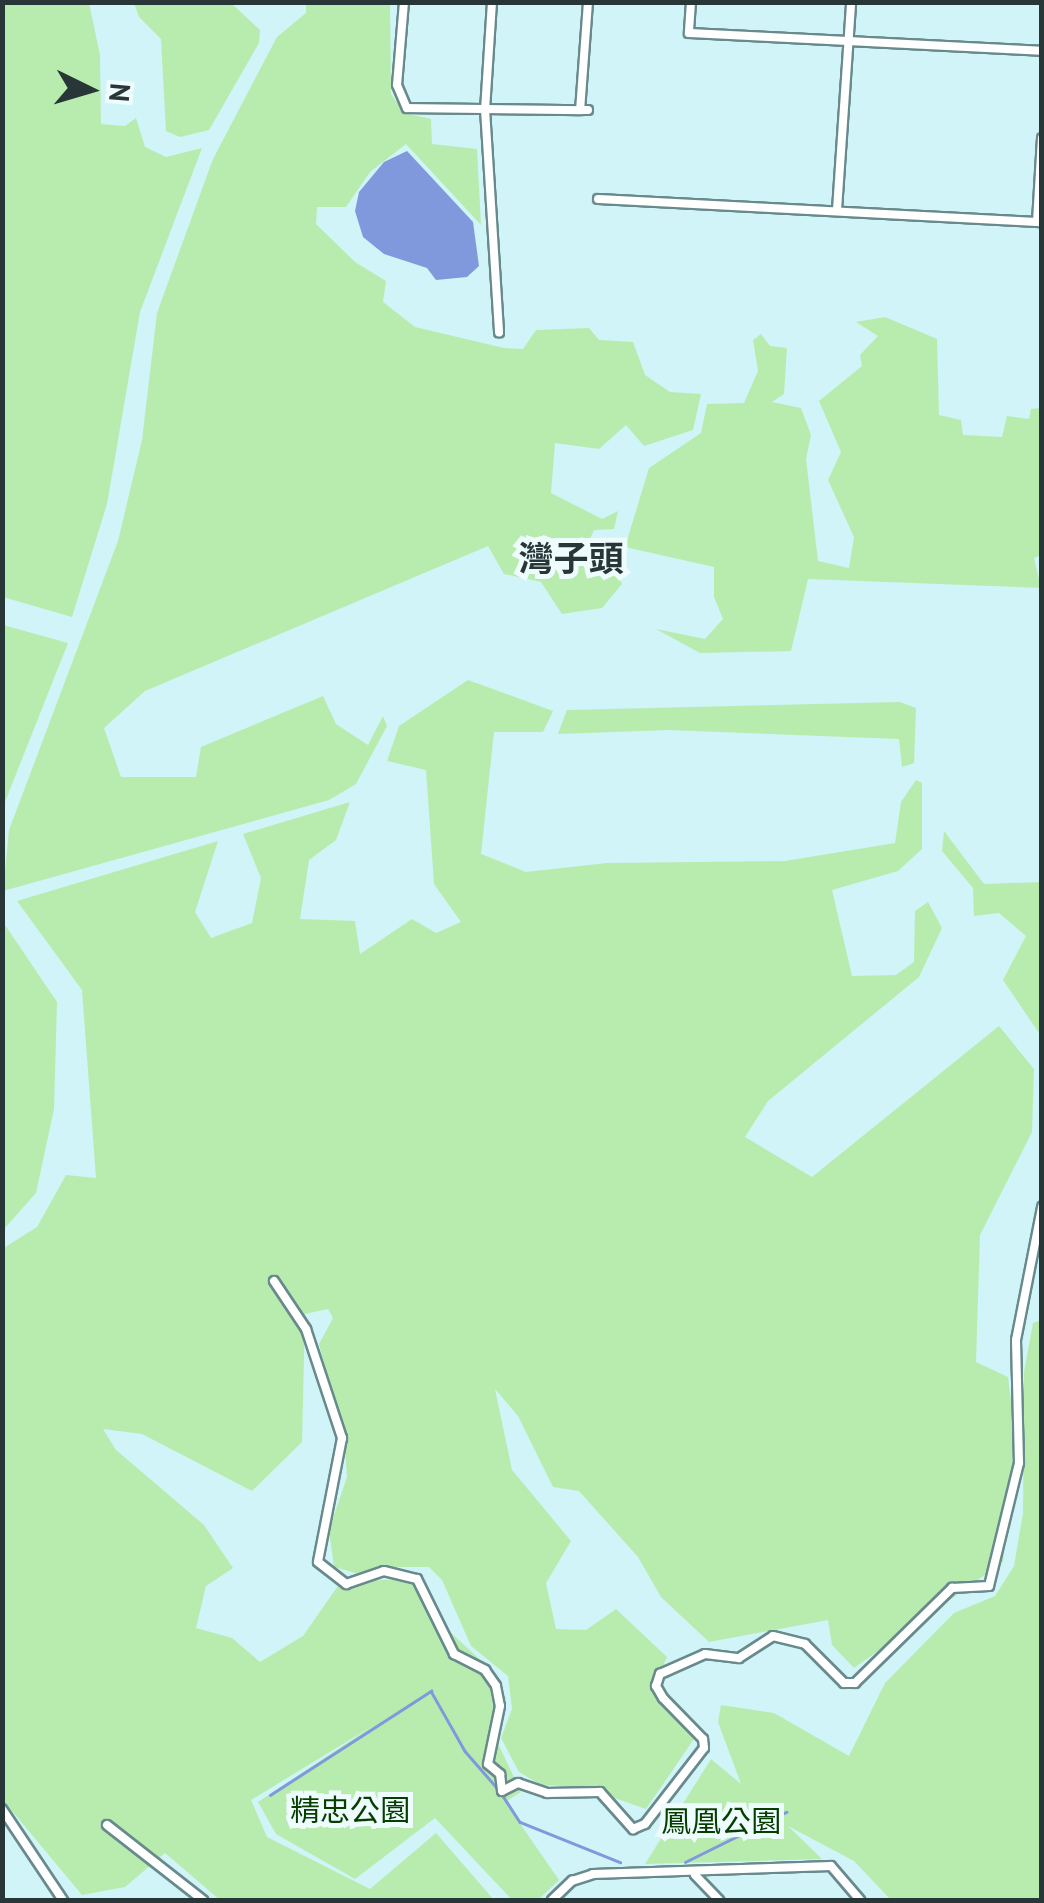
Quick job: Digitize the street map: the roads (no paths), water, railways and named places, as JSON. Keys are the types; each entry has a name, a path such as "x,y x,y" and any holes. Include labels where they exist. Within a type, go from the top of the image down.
{"street":[{"path":"404,2 398,96 407,108 584,110 588,2"},
{"path":"492,2 485,109 498,333"},
{"path":"691,2 689,33 1042,51"},
{"path":"837,210 851,2"},
{"path":"598,199 1039,222 1042,138"},
{"path":"274,1281 306,1330 342,1438 318,1562 346,1584 384,1571 417,1578 454,1654 485,1670 496,1686 500,1706 488,1764 500,1774 502,1791 510,1793 518,1784 547,1793 600,1792 633,1828 645,1824 704,1748 702,1739 663,1698 656,1686 660,1674 705,1654 739,1658 773,1636 805,1644 844,1683 855,1683 952,1588 989,1586 1020,1463 1016,1340 1042,1207"},
{"path":"2,1808 63,1900"},
{"path":"107,1825 203,1900"},
{"path":"552,1900 572,1882 593,1874 695,1874 831,1866 860,1900"},
{"path":"695,1874 720,1900"}],"water":[{"path":"407,151 473,222 479,266 467,277 436,280 427,268 384,254 363,237 355,211 359,192 384,162"}],"waterway":[{"path":"270,1795 431,1691 465,1751 498,1789"},
{"path":"503,1796 520,1822 620,1862"},
{"path":"685,1862 786,1812"}],"district":[{"name":"灣子頭","path":"571,558"}],"park label":[{"name":"精忠公園","path":"350,1810"},
{"name":"鳳凰公園","path":"721,1821"}]}
